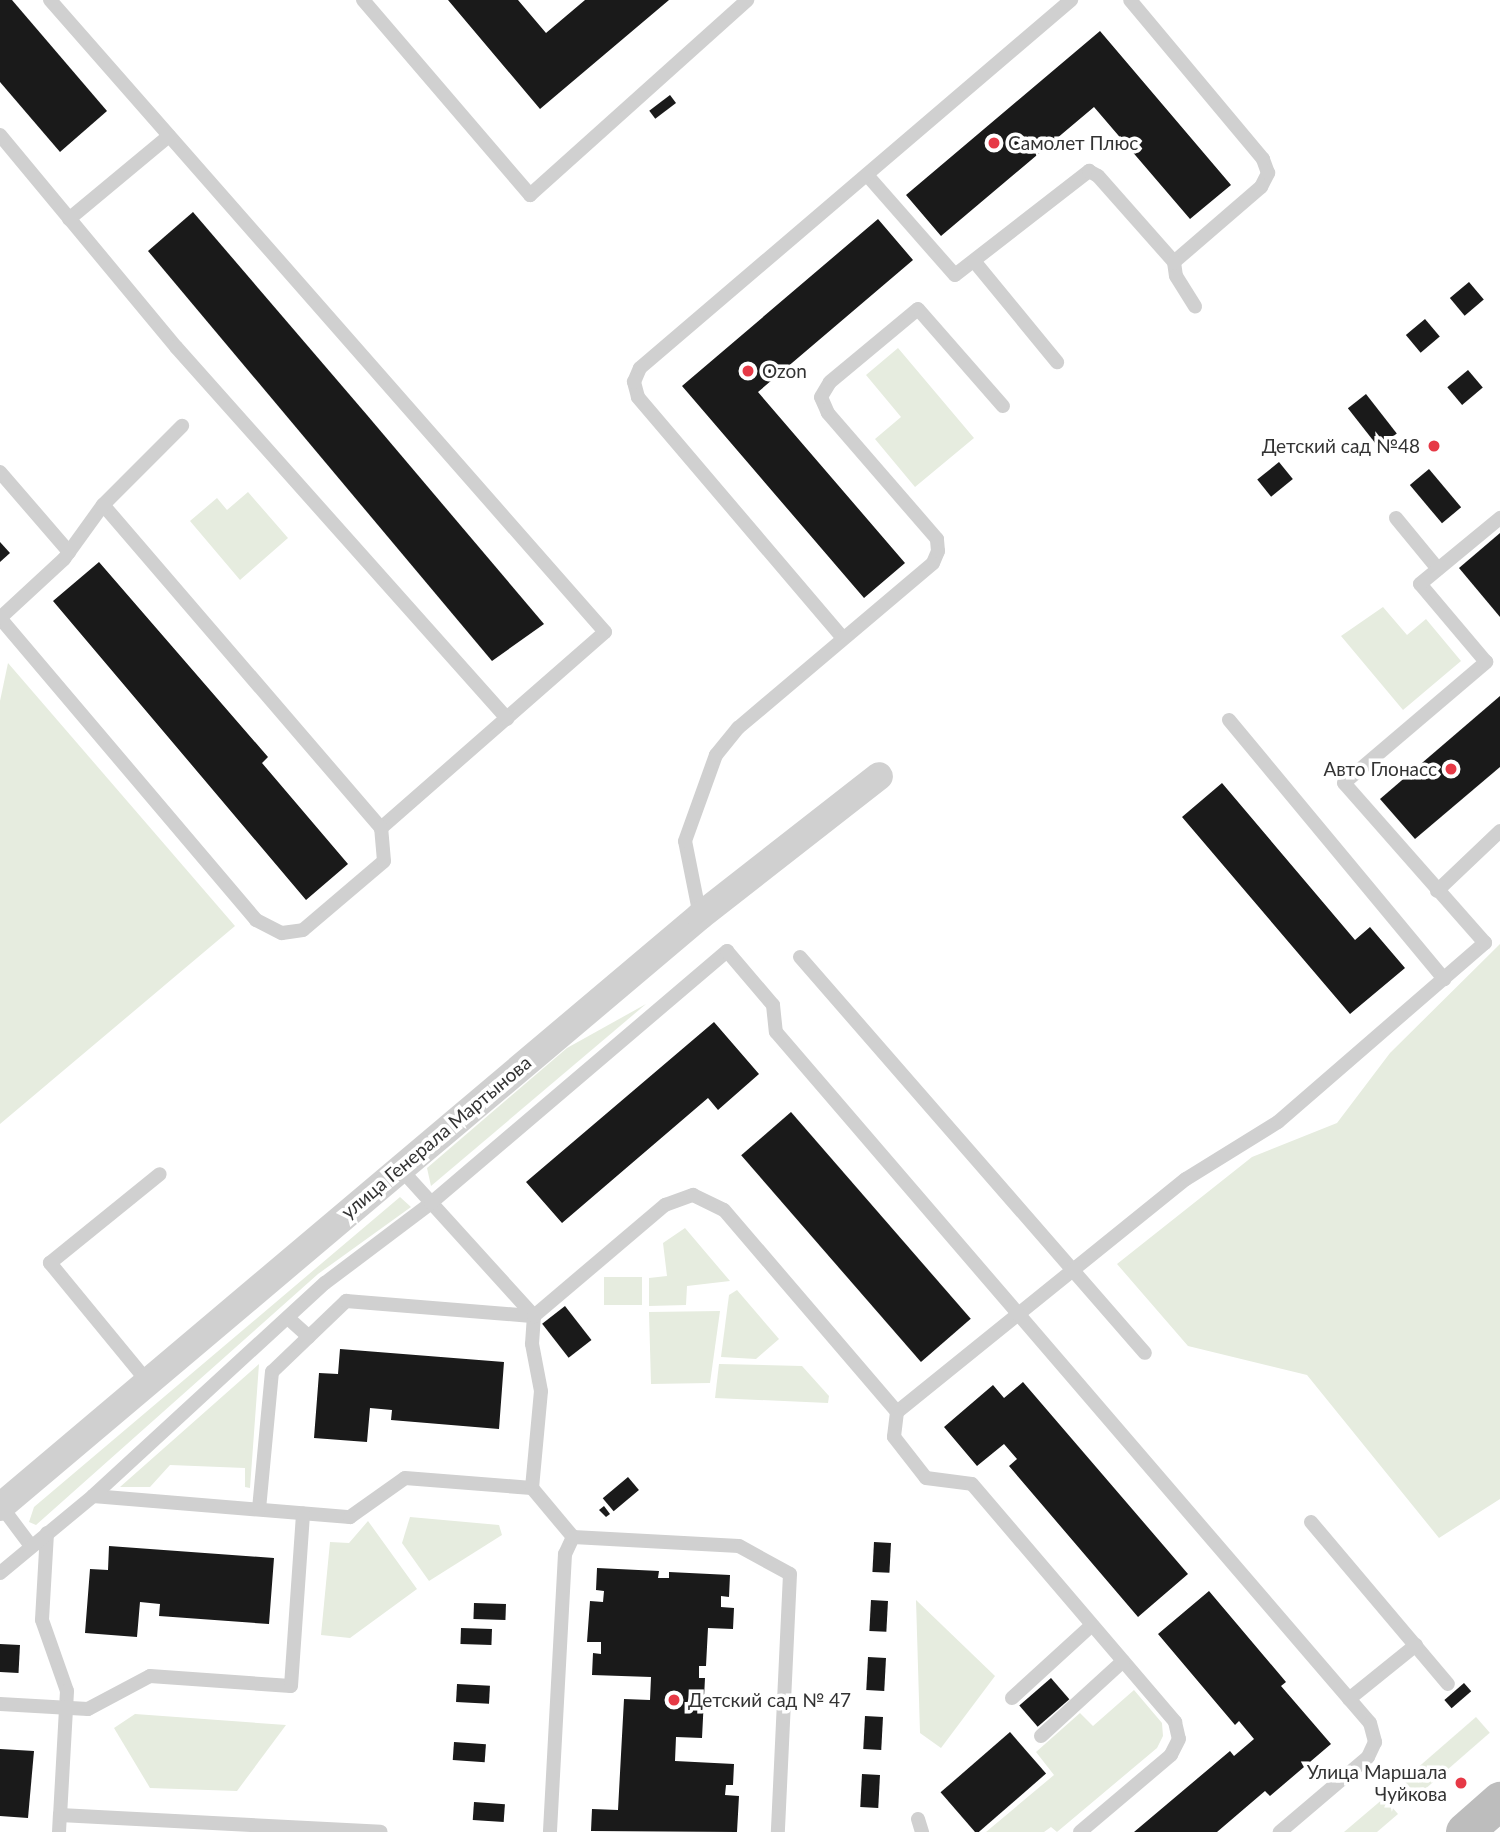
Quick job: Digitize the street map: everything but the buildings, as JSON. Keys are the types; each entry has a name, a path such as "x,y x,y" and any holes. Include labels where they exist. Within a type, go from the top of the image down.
{"main road":[{"path":"1465,1832 1500,1801"}],"street":[{"name":"улица Генерала Мартынова","path":"1,1506 399,1167 700,916 879,776"}],"lane":[{"path":"50,0 605,632 380,828"},
{"path":"363,0 530,195 747,0"},
{"path":"842,637 638,397 634,383 640,368 1071,0"},
{"path":"1130,0 1263,159 1268,173 1261,187 1174,262"},
{"path":"0,135 176,347 507,719"},
{"path":"69,219 169,136"},
{"path":"867,175 955,275 1088,171 1098,176 1174,262 1176,276 1195,306"},
{"path":"974,261 1057,362"},
{"path":"700,916 685,841 716,755 738,727 933,563 938,551 937,539 828,413 821,397 830,382 918,309 1003,406"},
{"path":"103,505 380,828 384,861 303,930 282,933 256,920 0,618 69,552 103,505 182,426"},
{"path":"0,472 69,552"},
{"path":"1395,518 1438,569"},
{"path":"1080,1832 1171,1755 1179,1740 1175,1722 972,1484 926,1478 894,1437 897,1412 1186,1179 1278,1122 1485,943 1344,783 1486,662 1420,584 1500,518"},
{"path":"1229,720 1444,979"},
{"path":"1437,891 1500,831"},
{"path":"0,1573 93,1496 325,1283 431,1203 727,951 773,1005 776,1032 1370,1723 1375,1742 1368,1757 1280,1832"},
{"path":"800,957 1145,1353"},
{"path":"399,1167 534,1316 532,1344 541,1391 532,1488 573,1537 739,1546 790,1574 778,1832"},
{"path":"147,1381 50,1263 160,1174"},
{"path":"259,1509 272,1372 346,1301 534,1316 665,1205 693,1195 724,1210 897,1412"},
{"path":"288,1318 309,1337"},
{"path":"93,1496 350,1517 405,1478 532,1488"},
{"path":"1,1506 31,1546"},
{"path":"0,1704 88,1709 150,1676 291,1686 303,1513"},
{"path":"1311,1522 1448,1684"},
{"path":"47,1533 42,1620 67,1691 58,1832"},
{"path":"550,1832 565,1554 573,1537"},
{"path":"1012,1698 1092,1625"},
{"path":"1349,1699 1416,1645"},
{"path":"1041,1736 1123,1661"},
{"path":"60,1815 382,1832"}],"shaded area":[{"path":"898,348 974,438 915,487 875,439 901,417 866,375"},
{"path":"248,492 288,538 240,580 190,521 217,498 227,510"},
{"path":"1383,607 1407,635 1426,619 1461,661 1403,710 1341,636"},
{"path":"8,663 235,926 0,1124 0,701"},
{"path":"1500,944 1500,1499 1439,1538 1307,1375 1188,1346 1117,1264 1252,1157 1337,1123 1390,1053"},
{"path":"646,1004 431,1186 427,1168 567,1048"},
{"path":"400,1197 411,1207 318,1274 36,1525 29,1522 34,1507"},
{"path":"685,1228 730,1281 687,1286 686,1305 649,1306 649,1278 667,1276 663,1243"},
{"path":"604,1277 642,1277 642,1305 604,1305"},
{"path":"737,1290 779,1339 756,1359 721,1357 729,1295"},
{"path":"720,1311 710,1383 651,1384 649,1312"},
{"path":"259,1364 250,1488 245,1487 245,1468 170,1465 150,1487 120,1487"},
{"path":"719,1364 802,1366 829,1396 828,1403 715,1398"},
{"path":"410,1517 499,1525 502,1535 429,1581 402,1543"},
{"path":"368,1521 417,1589 350,1638 321,1635 330,1542 349,1543"},
{"path":"916,1600 995,1676 941,1748 920,1733"},
{"path":"1134,1690 1162,1723 1163,1736 1157,1748 1057,1832 1051,1827 1044,1832 986,1832 1054,1775 1036,1752 1080,1713 1093,1726"},
{"path":"135,1714 286,1725 237,1791 150,1788 114,1728"},
{"path":"1476,1717 1490,1733 1417,1796 1404,1780"},
{"path":"1384,1798 1398,1814 1377,1832 1344,1832"}],"place":[{"name":"Самолет Плюс","path":"994,143"},
{"name":"Ozon","path":"748,371"},
{"name":"Детский сад №48","path":"1434,446"},
{"name":"Авто Глонасс","path":"1451,769"},
{"name":"Детский сад № 47","path":"674,1700"},
{"name":"Улица Маршала Чуйкова","path":"1461,1783"}]}
